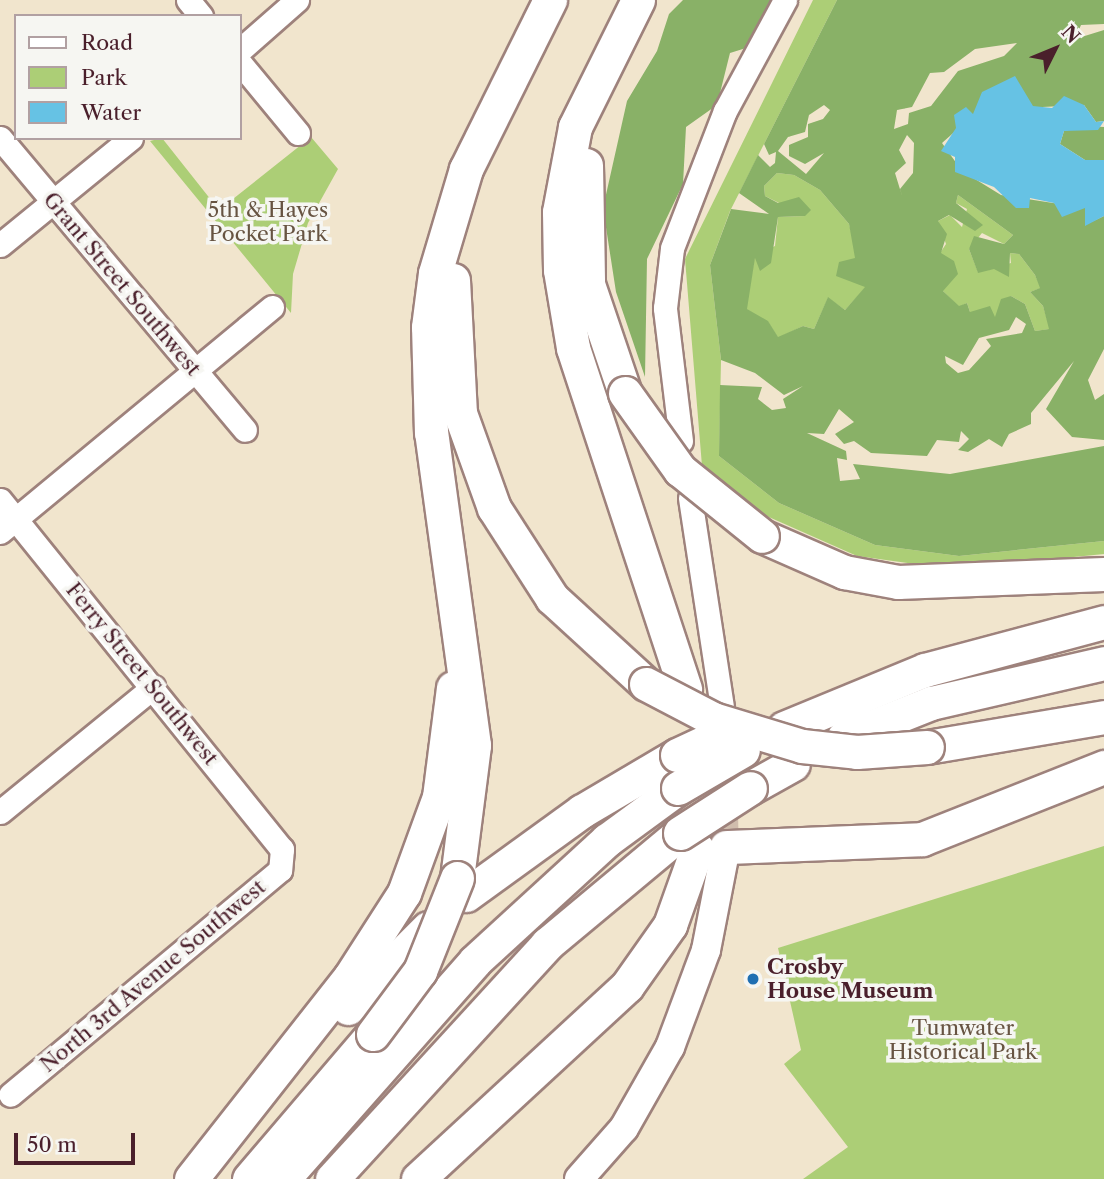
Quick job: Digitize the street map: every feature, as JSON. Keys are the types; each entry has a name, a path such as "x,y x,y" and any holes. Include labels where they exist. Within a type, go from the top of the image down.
{"highway":[{"path":"638,0 575,127 563,182 559,241 565,309 685,689"},
{"path":"249,1179 373,1034 420,971 461,886 474,745 426,380 435,273 471,156 543,15"},
{"path":"543,15 459,238 451,334 460,413 494,508 535,577 578,626 646,684 713,719 802,746 857,752 927,747 1104,717"},
{"path":"604,73 585,171 582,242 594,312 625,393 680,470 762,536 844,572 898,582 1104,574"},
{"path":"191,1179 379,937 424,846 449,747 448,560"},
{"path":"283,1179 475,961 607,840 678,788 760,733 895,681 1024,639 1104,622"},
{"path":"843,737 931,703 1104,663"},
{"path":"461,886 700,734"},
{"path":"418,1179 641,969 670,925 707,841 750,788 793,764"},
{"path":"332,1179 547,944 707,841 922,839 1104,767"},
{"path":"209,1179 351,1005 428,928"},
{"path":"405,1179 508,1093"}],"main road":[{"path":"579,1179 624,1128 670,1047 706,950 707,841"}],"street":[{"path":"188,0 199,14"},
{"path":"242,48 298,0"},
{"path":"681,441 665,308 672,248 720,122 785,0"},
{"path":"242,65 298,133"},
{"name":"Grant Street Southwest","path":"0,138 245,430"},
{"path":"0,245 129,140"},
{"path":"8,526 272,307"},
{"path":"690,498 716,666 700,734"},
{"name":"Ferry Street Southwest","path":"0,500 8,526 153,687 282,849"},
{"path":"0,812 153,687"},
{"name":"North 3rd Avenue Southwest","path":"10,1095 280,870 282,849"}],"green space":[{"path":"683,0 775,0 762,43 730,53 717,105 686,127 683,184 647,259 645,377 616,292 603,208 627,101 657,51 669,14"},
{"path":"813,0 837,0 730,211 710,265 721,360 719,456 779,503 875,545 959,556 1104,541 1104,554 951,569 857,556 762,514 702,466 685,259"},
{"path":"837,0 1104,0 1104,24 1081,25 1075,39 1104,30 1104,121 1096,122 1084,105 979,110 942,143 962,171 1001,195 1085,208 1085,225 1104,216 1104,349 1088,380 1095,400 1104,394 1104,440 1072,437 1046,409 1074,361 1031,413 1031,424 1009,434 1002,447 989,439 968,452 958,450 969,439 961,431 959,442 937,440 927,456 871,453 854,441 844,444 835,434 854,422 839,409 824,434 807,433 846,451 847,460 837,458 840,481 860,479 853,464 950,474 1104,446 1104,541 959,556 875,545 779,503 719,456 720,385 762,387 758,399 772,410 786,408 783,399 803,386 784,395 755,373 721,360 710,265 731,209 769,214 739,193 758,155 770,167 775,163 776,152 769,155 764,144","holes":["1017,43 1004,56 958,71 931,106 909,113 908,124 894,129 897,110 912,107 930,73 944,72 975,49","824,105 830,110 823,119 808,124 808,137 789,145 789,156 805,164 824,153 806,174 778,151 788,137 805,132 809,115","907,135 914,143 913,173 900,189 903,199 895,173 906,163 899,150","777,173 794,175 820,190 849,224 855,258 839,262 836,276 865,287 845,310 828,297 814,329 803,326 778,337 768,321 747,309 755,258 760,271 771,263 778,217 805,216 811,210 799,197 778,203 765,196 764,186","958,195 1013,235 1004,244 974,236 969,249 978,273 994,269 1009,277 1010,253 1019,254 1035,275 1040,288 1030,292 1043,306 1049,329 1035,331 1025,304 1011,296 1001,299 995,317 990,306 970,312 967,303 959,306 943,291 958,274 954,261 941,253 947,234 938,221 949,215 975,231 983,225 956,203","1016,317 1026,324 1022,333 986,339 991,346 969,370 958,373 946,363 945,356 963,365 979,338 1009,330"]},
{"path":"1088,126 1104,127 1104,160 1085,160 1060,144 1064,131"},
{"name":"5th & Hayes Pocket Park","path":"311,137 338,169 308,223 293,274 291,313 150,141 164,140 219,210"},
{"path":"777,173 794,175 820,190 849,224 866,287 845,310 828,298 814,329 803,326 778,338 768,322 746,309 755,255 775,246 778,217 805,216 765,196 764,186"},
{"path":"958,195 1013,235 1004,244 982,233 969,249 978,272 1011,263 1010,253 1019,254 1041,288 1030,292 1043,306 1050,329 1035,331 1025,304 1011,296 995,318 970,312 967,303 959,307 943,291 940,253 946,244 938,221 950,215 962,227 967,209 956,203"},
{"name":"Tumwater Historical Park","path":"1104,846 1104,1179 803,1179 848,1147 784,1064 801,1050 778,948"}],"water":[{"path":"1015,76 1033,106 1052,108 1064,96 1084,105 1096,122 1104,121 1098,130 1064,131 1060,144 1085,160 1104,160 1104,216 1085,226 1085,208 1062,217 1054,203 1030,198 1029,208 1016,208 994,187 955,172 955,157 941,151 956,128 954,115 966,107 973,114 982,92"}],"tunnel":[{"path":"725,746 727,835"}],"place":[{"name":"Crosby House Museum","path":"753,979"}]}
